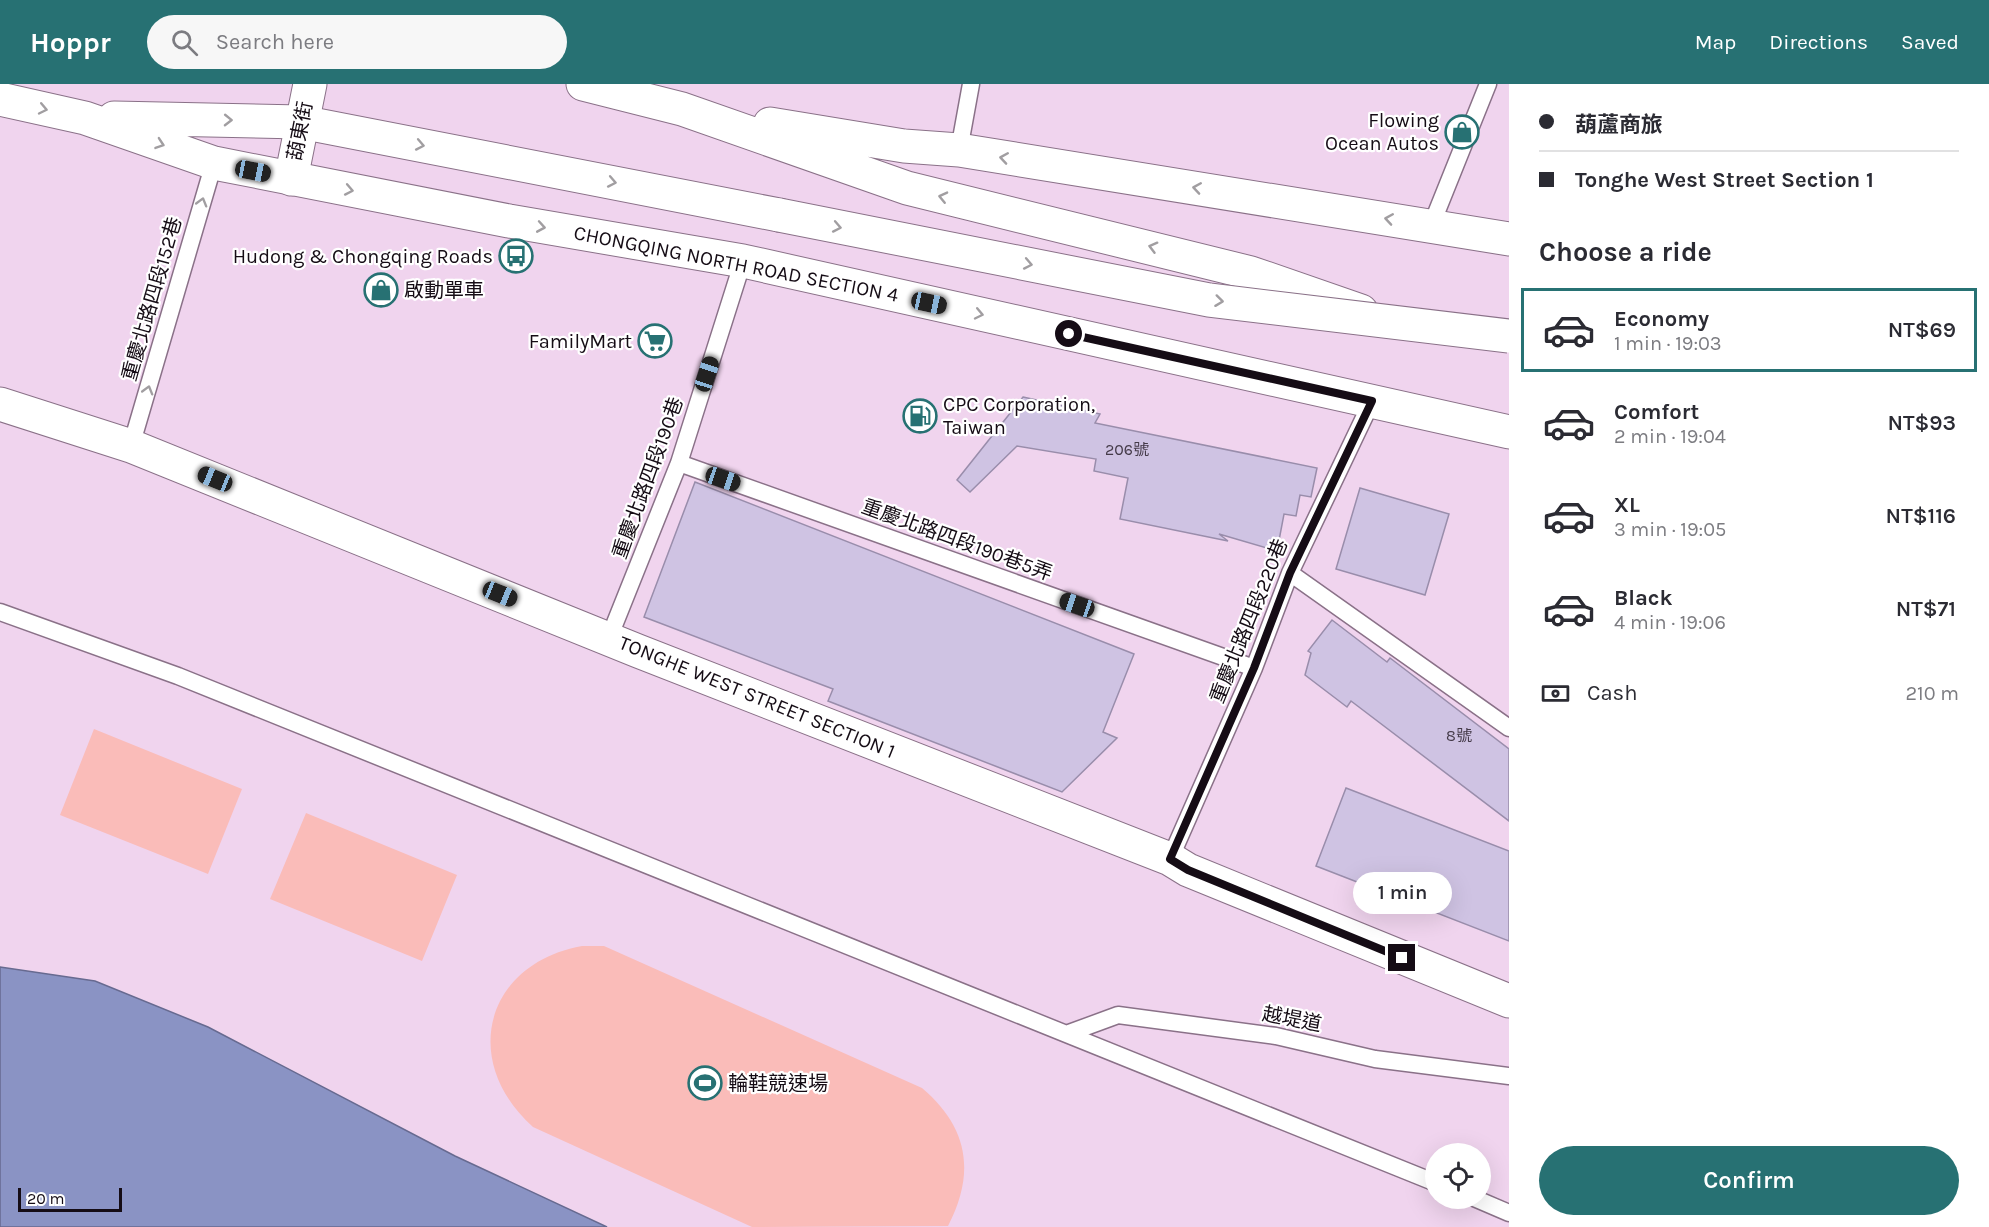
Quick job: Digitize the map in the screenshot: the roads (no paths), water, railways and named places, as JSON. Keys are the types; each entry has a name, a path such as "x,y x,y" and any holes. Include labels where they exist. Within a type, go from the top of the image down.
{"main road":[{"name":"葫東街","path":"291,179 310,84"},
{"path":"583,84 682,109 904,146 959,150 1509,239"},
{"name":"CHONGQING NORTH ROAD SECTION 4","path":"0,99 85,118 214,163 509,221 743,261 1509,432"},
{"path":"682,109 907,188 1251,273 1349,308 1509,348"},
{"path":"85,118 301,122 1209,300 1509,336"},
{"name":"TONGHE WEST STREET SECTION 1","path":"0,404 131,446 609,638 1170,859 1188,870 1509,1001"}],"lane":[{"path":"959,150 971,84"},
{"path":"1431,226 1488,84"},
{"name":"重慶北路四段152巷","path":"131,446 214,163"},
{"name":"重慶北路四段190巷","path":"609,638 679,464 743,261"},
{"name":"重慶北路四段220巷","path":"1170,859 1254,668 1290,573 1372,401"},
{"name":"重慶北路四段190巷5弄","path":"679,464 1254,668"},
{"path":"1290,573 1509,728"},
{"path":"0,612 178,676 1069,1033 1425,1179"},
{"name":"越堤道","path":"1069,1033 1118,1015 1276,1036 1375,1059 1509,1077"},
{"path":"1491,1205 1509,1213"}],"water":[{"path":"0,967 95,981 208,1027 455,1156 607,1227 0,1227"}],"place":[{"name":"Flowing Ocean Autos","path":"1462,132"},
{"name":"Hudong & Chongqing Roads","path":"516,256"},
{"name":"啟動單車","path":"381,290"},
{"name":"FamilyMart","path":"655,341"},
{"name":"CPC Corporation, Taiwan","path":"920,416"},
{"name":"輪鞋競速場","path":"705,1083"}]}
